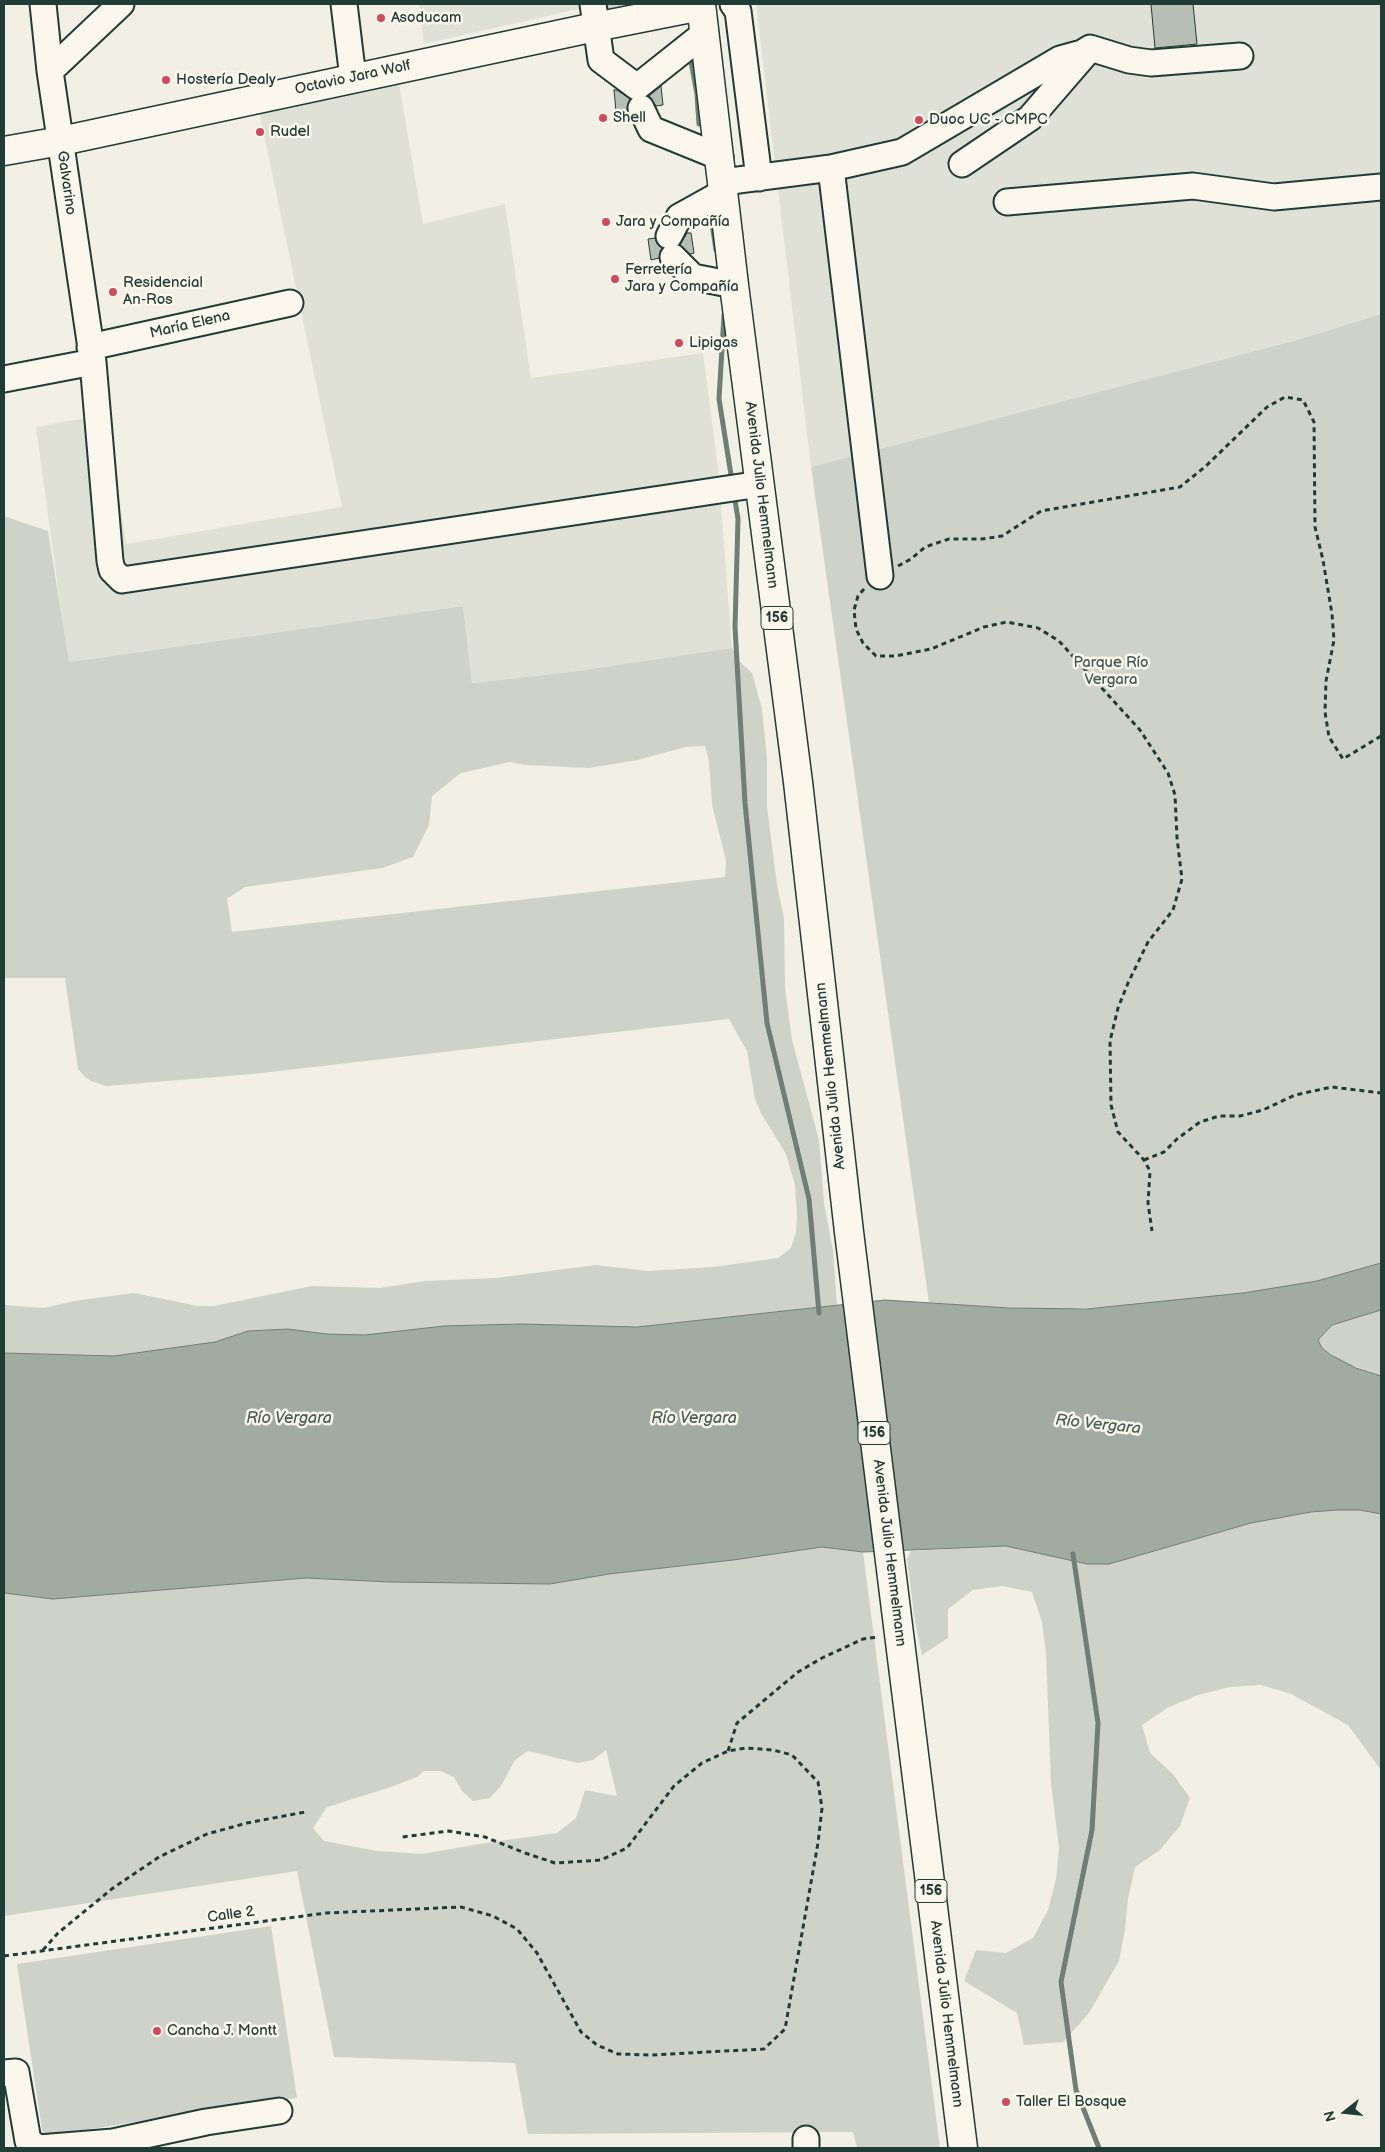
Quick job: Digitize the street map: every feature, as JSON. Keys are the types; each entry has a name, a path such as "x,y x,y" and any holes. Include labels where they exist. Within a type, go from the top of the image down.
{"main road":[{"name":"Octavio Jara Wolf","path":"4,151 60,141 353,78 594,15 704,4"},
{"name":"Avenida Julio Hemmelmann","path":"704,4 704,33 734,285 798,782 848,1232 963,2148"}],"street":[{"name":"Galvarino","path":"43,4 50,71 91,355 110,561 112,570 122,580 760,484"},
{"path":"50,71 121,4"},
{"path":"344,4 353,78"},
{"path":"733,4 738,11 759,178"},
{"path":"594,15 601,60 638,87 704,33"},
{"path":"641,108 651,128 722,177 759,178 831,168 902,152 1060,59 1082,53 1090,48 1129,60 1150,63 1240,56"},
{"path":"962,164 1030,118 1090,48"},
{"path":"831,168 880,576"},
{"path":"722,177 679,217 671,246 693,277 734,285"},
{"path":"1007,202 1193,186 1274,197 1381,187"},
{"name":"María Elena","path":"4,380 91,355 290,303"},
{"path":"4,2073 16,2072 28,2141 39,2148 113,2142 206,2122 279,2111"}],"path":[{"path":"1152,1231 1148,1203 1150,1171 1144,1160 1118,1132 1111,1105 1110,1041 1118,1008 1128,983 1148,942 1173,910 1182,879 1177,838 1175,795 1168,773 1140,730 1059,641 1038,628 1007,622 984,627 931,649 895,656 876,656 863,643 856,629 854,610 858,596 880,576 911,559 924,547 949,539 982,539 1002,536 1041,511 1092,501 1160,492 1180,486 1206,466 1267,407 1285,397 1303,400 1314,422 1315,527 1332,614 1334,640 1326,681 1325,712 1328,737 1343,759 1381,736"},
{"path":"1144,1160 1164,1152 1177,1139 1200,1122 1219,1116 1240,1116 1262,1110 1295,1095 1332,1087 1381,1094"},
{"path":"728,1751 737,1723 798,1672 863,1639 899,1634"},
{"name":"Calle 2","path":"4,1956 326,1914 461,1907 493,1916 517,1929 536,1953 581,2032 597,2045 618,2054 632,2056 764,2049 785,2029 818,1842 822,1808 818,1782 792,1755 773,1750 746,1748 728,1751 702,1763 674,1786 627,1848 601,1860 555,1863 485,1837 450,1831 402,1837"},
{"path":"42,1951 58,1933 113,1888 159,1857 207,1834 247,1823 305,1812"}],"shaded area":[{"path":"419,4 583,4 583,8 424,44"},
{"path":"756,4 1381,4 1381,314 1297,340 811,467"},
{"path":"398,78 423,224 505,204 531,378 703,353 718,468 732,648 570,672 472,683 463,606 68,662 36,427 107,414 126,544 342,507 258,106"}],"green space":[{"path":"603,4 666,4 604,12"},
{"name":"Parque Río Vergara","path":"1381,314 1381,1263 1317,1281 1243,1293 1124,1306 1048,1310 929,1303 811,467 1297,340"},
{"path":"4,516 48,531 69,662 463,606 472,683 570,672 732,648 740,662 752,673 762,709 767,758 767,806 777,885 784,918 785,988 792,1040 819,1140 824,1203 833,1251 837,1305 637,1327 521,1324 444,1326 365,1335 326,1334 288,1329 248,1331 215,1342 114,1356 4,1353 4,1305 44,1308 74,1301 134,1293 198,1306 214,1306 312,1286 379,1288 425,1281 496,1278 596,1265 648,1271 713,1267 778,1258 791,1248 796,1232 797,1218 795,1185 786,1154 761,1113 755,1099 747,1051 729,1019 253,1074 106,1086 91,1081 78,1069 65,978 4,978","holes":["705,746 709,761 712,805 726,860 725,877 232,932 227,899 245,887 382,868 413,857 429,825 432,796 461,773 510,762 525,765 589,768 638,760 685,747"]},
{"path":"1381,1310 1381,1376 1345,1363 1322,1348 1318,1340 1332,1325"},
{"path":"1360,1510 1381,1514 1381,1770 1348,1725 1291,1694 1261,1685 1230,1687 1198,1695 1169,1707 1142,1725 1150,1753 1173,1774 1190,1798 1180,1826 1160,1850 1135,1867 1128,1899 1119,1961 1089,2013 1063,2042 1024,2045 1017,2013 964,1981 976,1950 1006,1953 1033,1938 1048,1910 1056,1879 1059,1848 1051,1783 1046,1654 1042,1622 1032,1592 1002,1586 973,1590 948,1609 948,1638 922,1655 915,1622 907,1559 911,1551 1006,1546 1087,1564 1109,1564 1251,1523 1311,1512"},
{"path":"822,1547 863,1552 940,2148 857,2148 853,2132 528,2134 515,2063 334,2057 297,1871 4,1916 4,1593 53,1599 306,1578 390,1582 550,1584 609,1574 733,1560","holes":["606,1750 617,1796 585,1790 576,1818 557,1833 423,1854 377,1851 324,1841 313,1828 327,1807 391,1787 417,1777 424,1771 440,1771 454,1777 462,1791 473,1801 490,1798 501,1786 515,1760 528,1751 578,1763 593,1760"]},
{"name":"Cancha J. Montt","path":"271,1926 297,2098 43,2136 17,1964"}],"water":[{"name":"Río Vergara","path":"1381,1263 1381,1310 1332,1325 1318,1340 1322,1348 1331,1355 1356,1368 1381,1376 1381,1514 1360,1510 1337,1510 1311,1512 1251,1523 1109,1564 1087,1564 1006,1546 863,1552 822,1547 733,1560 609,1574 550,1584 390,1582 306,1578 53,1599 4,1593 4,1353 114,1356 215,1342 248,1331 288,1329 326,1334 365,1335 444,1326 521,1324 637,1327 885,1300 1009,1308 1086,1309 1243,1293 1317,1281"}],"building":[{"path":"1151,4 1193,4 1197,44 1155,48"},
{"path":"661,86 663,105 656,106 649,96"},
{"path":"614,90 630,99 627,110 616,111"},
{"path":"687,233 691,233 694,253 690,254 680,245"},
{"path":"655,238 657,244 662,248 659,258 651,260 648,239"}],"waterway":[{"path":"690,56 697,94 699,124"},
{"path":"710,210 716,250"},
{"path":"724,315 719,399 732,481"},
{"path":"734,494 738,519 735,627 745,803 767,1023 809,1199 819,1313"},
{"path":"1073,1554 1098,1723 1092,1830 1061,1982 1076,2090 1099,2148"}],"place":[{"name":"Asoducam","path":"381,18"},
{"name":"Hostería Dealy","path":"166,80"},
{"name":"Shell","path":"603,118"},
{"name":"Duoc UC - CMPC","path":"919,120"},
{"name":"Rudel","path":"260,132"},
{"name":"Jara y Compañía","path":"606,222"},
{"name":"Ferretería Jara y Compañía","path":"615,279"},
{"name":"Residencial An-Ros","path":"113,292"},
{"name":"Lipigas","path":"679,343"},
{"name":"Cancha J. Montt","path":"157,2031"},
{"name":"Taller El Bosque","path":"1006,2102"}]}
